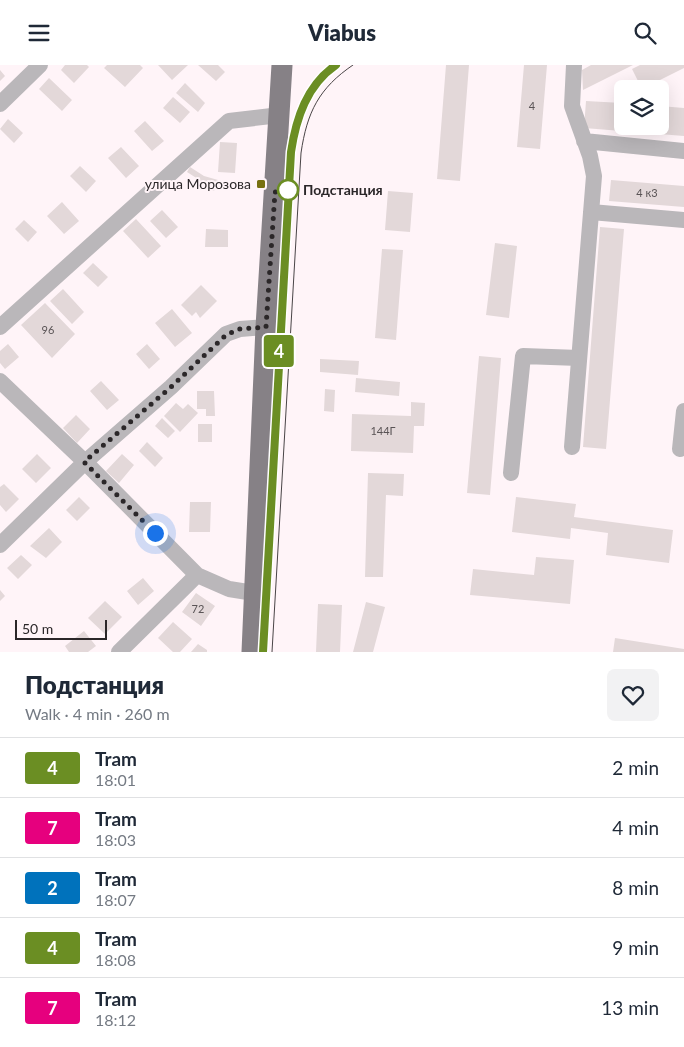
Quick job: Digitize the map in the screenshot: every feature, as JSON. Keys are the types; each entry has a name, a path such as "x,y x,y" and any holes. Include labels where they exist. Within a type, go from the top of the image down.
{"main road":[{"path":"252,652 266,327 282,65"}],"street":[{"path":"0,104 40,65"},
{"path":"572,447 594,176 590,156 572,106 574,65"},
{"path":"0,327 229,121 280,115"},
{"path":"584,141 684,151"},
{"path":"591,212 684,220"},
{"path":"0,545 84,462 171,387 226,335 240,329 266,327"},
{"path":"511,473 523,356 579,358"},
{"path":"0,381 197,575 229,589 254,593"},
{"path":"680,449 684,411"},
{"path":"119,652 197,575"}],"building":[{"path":"65,65 87,65 89,67 74,83 61,70"},
{"path":"107,65 140,65 143,68 125,87 104,68"},
{"path":"158,65 188,65 172,80"},
{"path":"198,65 218,65 225,72 216,81"},
{"path":"446,65 469,65 460,181 437,179"},
{"path":"524,65 547,65 540,149 517,147"},
{"path":"591,65 633,65 583,90 582,70"},
{"path":"640,65 684,65 684,68 660,80 638,80 632,69"},
{"path":"0,70 5,76 0,81"},
{"path":"49,78 72,100 62,111 39,89"},
{"path":"185,83 205,103 198,112 176,93"},
{"path":"173,97 190,112 180,123 163,108"},
{"path":"586,101 614,103 614,130 584,128"},
{"path":"669,107 684,108 684,136 669,135"},
{"path":"8,119 23,133 14,143 0,129"},
{"path":"145,121 164,141 152,151 134,131"},
{"path":"220,142 237,143 235,173 218,172"},
{"path":"121,147 139,166 126,178 108,158"},
{"path":"80,166 96,181 86,192 70,176"},
{"path":"190,167 204,176 218,180 214,191 199,186 201,181 187,172"},
{"path":"611,180 684,186 684,207 609,201"},
{"path":"388,191 413,193 410,232 385,230"},
{"path":"62,202 79,221 64,234 47,216"},
{"path":"162,210 178,227 166,238 150,221"},
{"path":"136,219 161,246 148,258 123,231"},
{"path":"24,220 37,232 28,242 15,229"},
{"path":"600,227 624,229 606,449 583,447"},
{"path":"206,229 228,230 228,247 205,247"},
{"path":"495,243 517,246 509,318 486,315"},
{"path":"382,249 403,250 396,340 375,338"},
{"path":"93,263 108,277 98,287 83,273"},
{"path":"201,285 217,301 200,318 196,312 192,316 181,305"},
{"path":"63,289 84,312 72,324 50,301"},
{"path":"45,303 75,334 52,358 21,325"},
{"path":"172,309 192,333 175,347 155,323"},
{"path":"8,344 19,357 5,369 0,363 0,351"},
{"path":"147,344 160,359 149,369 136,354"},
{"path":"479,356 501,358 490,495 467,493"},
{"path":"320,359 359,361 358,375 320,372"},
{"path":"356,378 400,382 399,396 355,392"},
{"path":"101,381 119,400 107,410 90,391"},
{"path":"325,389 335,390 334,412 324,411"},
{"path":"197,391 214,391 215,416 206,416 206,409 197,409"},
{"path":"411,402 425,403 424,426 414,426 413,453 351,451 352,414 411,416"},
{"path":"176,403 183,409 188,404 198,413 180,432 164,416"},
{"path":"76,415 90,429 77,443 63,428"},
{"path":"162,418 175,431 168,438 155,426"},
{"path":"198,424 212,424 212,442 198,442"},
{"path":"147,442 163,458 155,467 139,451"},
{"path":"37,454 51,468 36,483 22,469"},
{"path":"122,454 134,465 119,483 106,471"},
{"path":"368,473 404,474 403,496 386,495 383,577 365,577"},
{"path":"4,484 19,499 6,512 0,505 0,487"},
{"path":"79,497 90,508 77,521 66,510"},
{"path":"516,497 576,504 574,517 673,530 669,563 606,555 608,533 571,528 570,539 512,532"},
{"path":"190,502 211,502 210,532 189,532"},
{"path":"49,528 62,542 46,558 30,546"},
{"path":"21,555 32,565 18,579 7,568"},
{"path":"536,557 574,560 570,604 470,595 473,569 534,575"},
{"path":"143,578 154,591 138,605 127,591"},
{"path":"0,590 5,596 0,601"},
{"path":"196,593 215,606 201,626 182,612"},
{"path":"105,601 122,617 105,634 88,618"},
{"path":"366,602 385,607 373,652 353,652"},
{"path":"318,604 342,605 340,652 316,652"},
{"path":"173,622 192,639 180,652 173,652 158,638"},
{"path":"84,631 96,646 88,652 69,652 65,646"},
{"path":"615,638 684,649 684,652 613,652"},
{"path":"198,644 207,650 207,652 191,652"}],"tram line":[{"name":"4","path":"263,652 291,152 294,130 303,106 314,87 336,65"},
{"path":"263,652 291,152 296,127 305,103 318,82 337,65"},
{"path":"272,652 301,153 307,125 316,102 331,83 353,65"}],"place":[{"name":"улица Морозова","path":"261,184"},
{"name":"Подстанция","path":"288,190"}],"route":[{"path":"155,533 84,462 171,387 226,335 240,329 266,327 275,192 288,190"}]}
